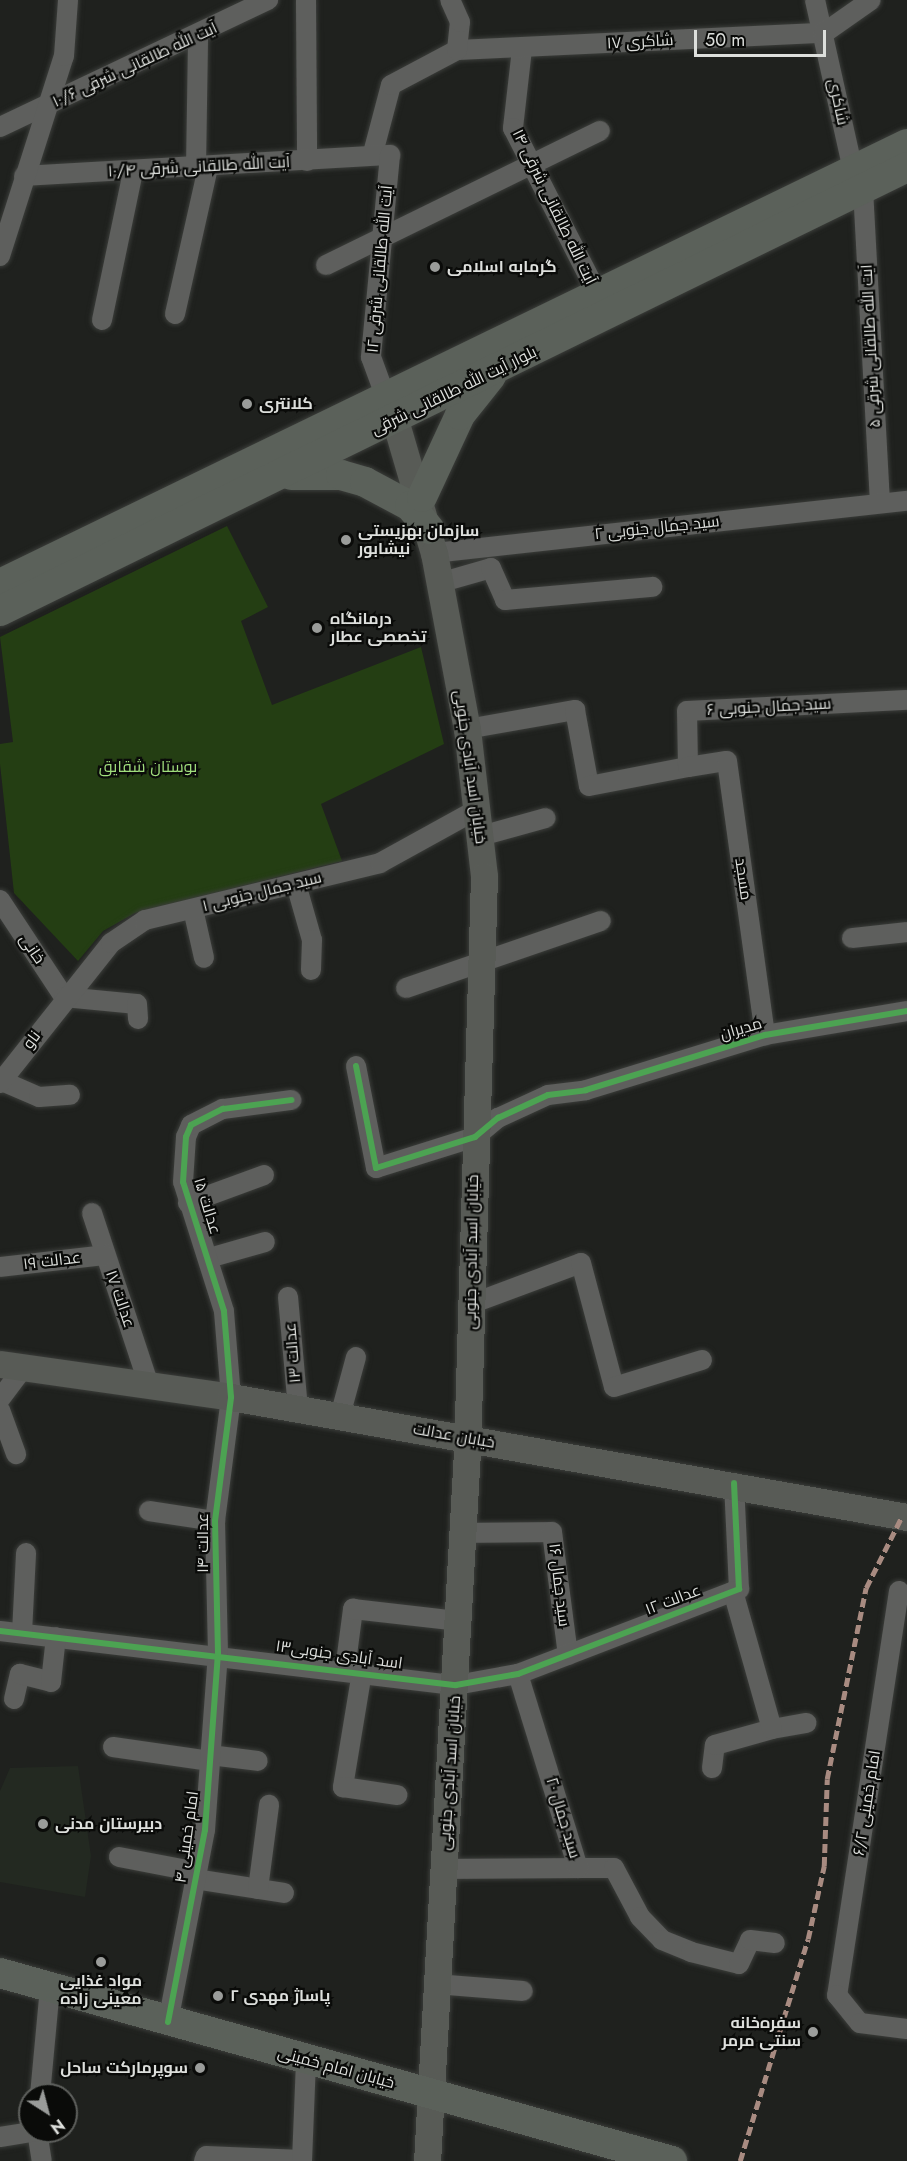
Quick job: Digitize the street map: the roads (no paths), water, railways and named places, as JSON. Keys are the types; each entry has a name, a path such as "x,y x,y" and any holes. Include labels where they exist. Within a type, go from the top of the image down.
{"main road":[{"name":"بلوار آیت الله طالقانی شرقی","path":"0,584 390,409 497,369 858,180 907,144"},
{"name":"بلوار آیت الله طالقانی شرقی","path":"0,611 281,475 390,409 597,293 858,180 907,167"},
{"path":"422,497 460,415 497,369"},
{"name":"خیابان اسد آبادی جنوبی","path":"390,409 422,497 466,729 481,836 485,964 475,1137 468,1438 456,1684 429,2093 427,2161"},
{"path":"281,475 319,473 365,482 410,506 432,541"},
{"name":"خیابان عدالت","path":"12,1366 231,1397 734,1483 907,1517"},
{"name":"خیابان امام خمینی","path":"0,1974 672,2161"}],"street":[{"path":"0,256 4,225 51,103 64,56 68,0"},
{"name":"آیت الله طالقانی شرقی ۱۰/۶","path":"0,127 198,38 268,0"},
{"path":"306,0 307,161"},
{"path":"373,153 391,85 457,50 460,22 450,0"},
{"name":"شاکری","path":"815,0 858,180"},
{"path":"824,33 872,0"},
{"name":"شاکری ۱۷","path":"457,50 522,49 824,33"},
{"path":"175,314 202,168 198,38"},
{"name":"آیت الله طالقانی شرقی ۱۴","path":"522,49 513,128 597,293"},
{"path":"327,265 600,131"},
{"name":"آیت الله طالقانی شرقی ۱۰/۴","path":"24,176 202,168 307,161 373,153"},
{"name":"آیت الله طالقانی شرقی ۱۲","path":"373,153 390,154 386,236 370,357 390,409"},
{"path":"102,320 133,171"},
{"name":"آیت الله طالقانی شرقی ۵","path":"858,180 880,503"},
{"name":"سید جمال جنوبی ۲","path":"432,541 907,501"},
{"path":"439,583 491,568 505,600 652,587"},
{"name":"سید جمال جنوبی ۶","path":"688,767 687,711 907,700"},
{"path":"466,729 575,710 589,786 688,767"},
{"name":"مسجد","path":"688,767 727,761 765,1035"},
{"name":"سید جمال جنوبی ۱","path":"64,997 111,943 144,920 380,863 478,809"},
{"path":"481,836 546,818"},
{"path":"296,884 312,940 311,970"},
{"name":"خانی","path":"0,900 64,997"},
{"path":"193,909 204,958"},
{"path":"406,988 485,964 601,921"},
{"path":"852,938 907,932"},
{"path":"64,997 137,1004 138,1019"},
{"name":"ناو","path":"1,1082 64,997"},
{"name":"مدیران","path":"475,1137 498,1118 548,1095 586,1090 765,1035 907,1011"},
{"path":"356,1066 376,1168 475,1137"},
{"path":"1,1082 39,1097 70,1095"},
{"name":"عدالت ۱۵","path":"231,1397 224,1311 183,1182 191,1125 223,1109 291,1100"},
{"path":"188,1203 264,1175"},
{"name":"عدالت ۱۷","path":"92,1212 149,1385"},
{"path":"209,1258 266,1242"},
{"name":"عدالت ۱۹","path":"0,1267 105,1254"},
{"path":"471,1304 581,1263 614,1386 702,1360"},
{"name":"عدالت ۱۳","path":"288,1297 298,1409"},
{"path":"340,1416 356,1357"},
{"path":"0,1400 12,1366"},
{"name":"عدالت ۱۴","path":"218,1653 215,1521 231,1397"},
{"path":"0,1410 16,1454"},
{"path":"734,1483 739,1589 733,1591 772,1729"},
{"path":"148,1511 215,1521"},
{"name":"سید جمال ۱۶","path":"463,1533 552,1532 568,1655"},
{"path":"22,1633 26,1553"},
{"name":"عدالت ۱۲","path":"518,1674 733,1591"},
{"name":"امام خمینی ۶/۲","path":"899,1591 837,1995 860,2023 907,2029"},
{"path":"397,1795 343,1787 353,1671 352,1609 459,1622"},
{"name":"اسد آبادی جنوبی۱۳","path":"0,1631 218,1653 456,1684 518,1674"},
{"path":"14,1699 20,1674 51,1682 56,1637"},
{"name":"امام خمینی ۴","path":"168,2022 196,1876 210,1758 218,1653"},
{"name":"سید جمال ۲۰","path":"443,1869 578,1868 518,1674"},
{"path":"712,1768 715,1745 772,1729 806,1723"},
{"path":"113,1747 258,1761"},
{"path":"258,1889 269,1805"},
{"path":"118,1857 196,1876 284,1893"},
{"path":"578,1868 614,1868 640,1917 662,1940 691,1952 739,1964 750,1940 775,1943"},
{"path":"436,1984 524,1991"},
{"path":"41,2083 50,1988"},
{"path":"204,2161 206,2156 302,2161 306,2060"},
{"path":"0,2137 18,2134"},
{"path":"39,2143 42,2161"}],"place":[{"name":"گرمابه اسلامی","path":"435,267"},
{"name":"کلانتری","path":"247,404"},
{"name":"سازمان بهزیستی نیشابور","path":"346,540"},
{"name":"درمانگاه تخصصی عطار","path":"317,628"},
{"name":"دبیرستان مدنی","path":"43,1824"},
{"name":"مواد غذایی معینی زاده","path":"101,1962"},
{"name":"پاساژ مهدی ۲","path":"218,1996"},
{"name":"سفره‌خانه سنتی مرمر","path":"813,2032"},
{"name":"سوپرمارکت ساحل","path":"200,2068"}],"park label":[{"name":"بوستان شقایق","path":"148,767"}]}
